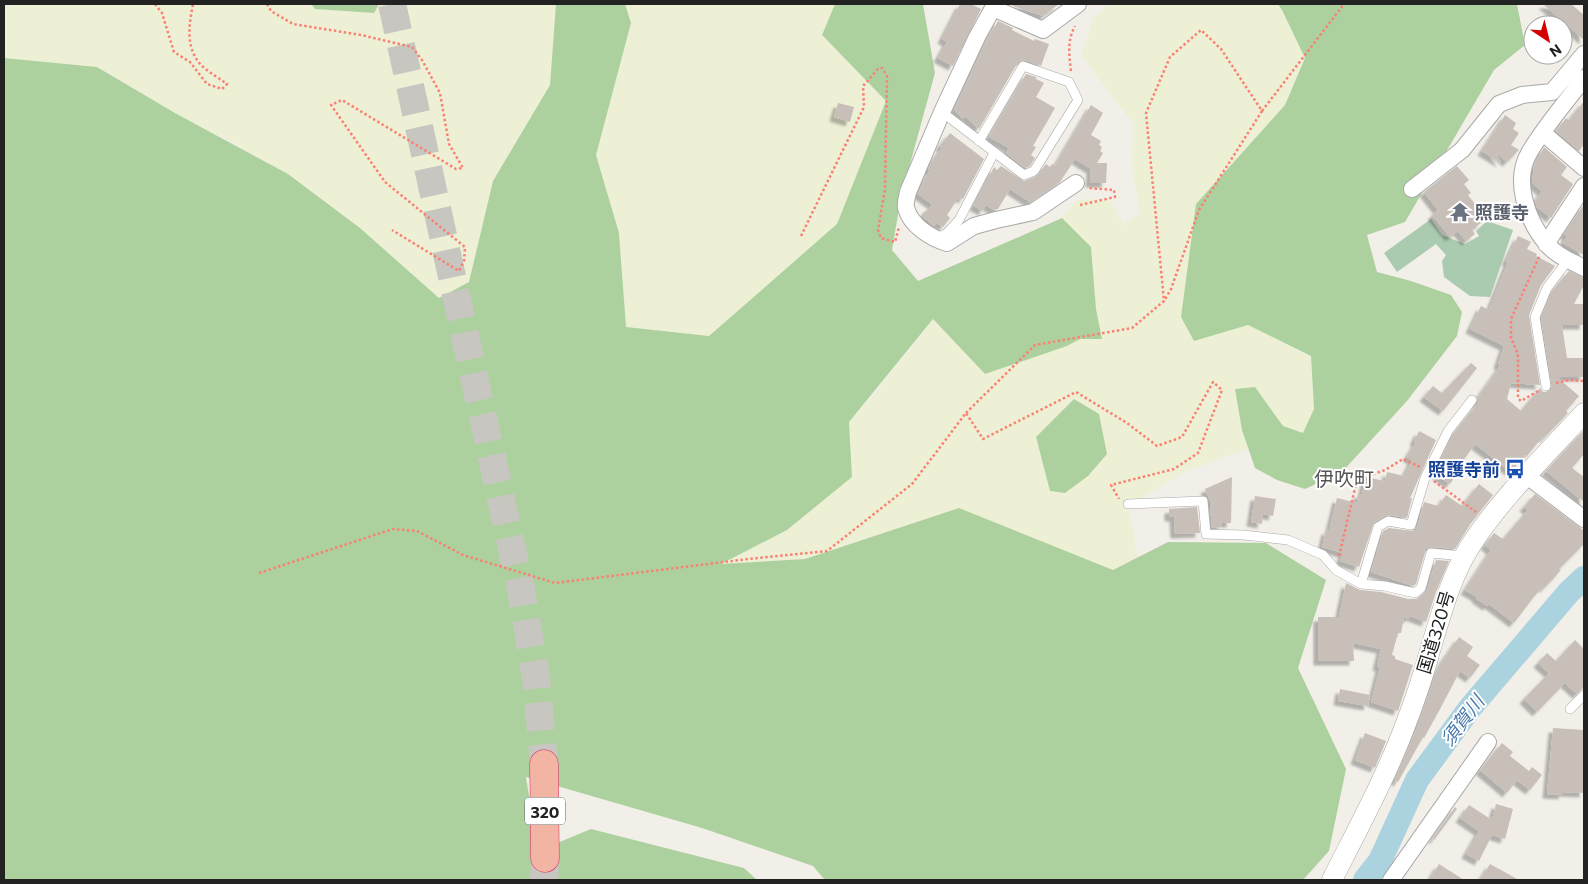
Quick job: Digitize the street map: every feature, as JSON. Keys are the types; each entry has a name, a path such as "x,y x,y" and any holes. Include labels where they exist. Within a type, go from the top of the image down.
{"highway":[{"name":"320","path":"544,764 545,858"}],"street":[{"path":"1073,185 1033,212 974,226 947,244 926,235 910,217 905,206 908,192 942,112 977,37 993,8 1043,30 1078,4"},
{"path":"1412,189 1462,150 1499,104 1522,96 1552,92 1584,54"},
{"path":"1584,78 1528,154 1523,174 1523,197 1532,221 1546,244 1568,260 1584,268"},
{"path":"1543,133 1584,168"},
{"path":"1546,244 1584,186"},
{"name":"国道320号","path":"1332,880 1377,791 1404,727 1427,662 1450,584 1465,556 1489,522 1549,449 1584,413"},
{"path":"1527,476 1584,519"},
{"path":"1391,880 1488,742"}],"lane":[{"path":"942,112 994,153 1024,176 1034,171 1078,100 1069,82 1023,66 979,141"},
{"path":"934,239 946,234 959,220 994,153"},
{"path":"1546,386 1536,317 1547,288 1568,260"},
{"path":"1361,584 1378,527 1388,521 1411,525 1428,473 1448,431 1472,400"},
{"path":"1128,504 1203,501 1206,534 1244,535 1288,540 1323,555 1336,570 1361,584 1385,586 1415,593 1421,588 1432,553 1465,556"},
{"path":"1570,709 1584,695"}],"path":[{"path":"155,4 162,13 174,52 190,62 207,84 222,89 227,84 201,65 190,46 188,29 193,4"},
{"path":"267,4 271,11 293,24 361,35 412,47 422,60 440,93 449,144 463,168 456,169 342,100 331,105 385,182 465,247 464,261 459,271 392,230"},
{"path":"259,573 394,529 417,531 463,555 555,583 828,551 912,484 966,413 1034,345 1132,328 1164,301 1171,289 1199,210 1262,111 1344,4"},
{"path":"1069,82 1072,75 1068,50 1070,36 1078,20"},
{"path":"1164,301 1146,113 1170,57 1201,30 1221,49 1262,111"},
{"path":"801,236 864,108 863,86 878,69 882,68 888,76 884,189 878,230 881,238 895,242 905,206"},
{"path":"1073,185 1114,190 1115,197 1080,205"},
{"path":"966,413 983,439 1076,392 1127,423 1157,446 1182,437 1213,382 1222,390 1198,453 1174,469 1111,485 1119,500 1128,504"},
{"path":"1336,570 1357,480 1384,470 1402,459 1428,473 1489,522"}],"green space":[{"path":"4,4 311,4 315,9 373,13 379,4 556,4 550,85 493,181 469,282 439,298 360,228 237,145 175,113 98,67 4,58"},
{"path":"311,4 379,4 374,13 315,9"},
{"path":"556,4 625,4 631,23 596,155 619,233 626,327 709,336 837,224 886,101 822,35 835,4 923,4 935,73 901,197 892,250 918,281 1062,218 1091,247 1096,309 1102,339 1080,339 1067,346 985,374 933,319 849,422 852,477 787,530 721,564 805,559 959,508 1113,570 1168,542 1266,543 1326,580 1298,668 1346,769 1329,851 1303,880 825,880 813,866 702,828 526,777 538,851 591,829 744,868 757,880 4,880 4,58 97,67 175,113 288,174 360,228 439,298 469,282 493,181 550,85"},
{"path":"625,4 835,4 822,36 886,101 837,224 709,336 626,328 619,233 596,155 631,24"},
{"path":"1109,4 1278,4 1282,10 1305,57 1285,105 1196,204 1194,341 1248,324 1311,357 1314,409 1303,433 1283,426 1255,388 1242,430 1249,448 1185,472 1139,499 1127,501 1138,557 1113,570 959,509 805,559 719,564 787,530 852,477 849,422 934,319 985,374 1067,346 1080,339 1102,338 1096,309 1091,248 1062,218 1077,200 1110,199 1123,225 1140,213 1132,169 1133,124 1081,55 1094,18","holes":["1073,399 1099,414 1050,491 1036,438"]},
{"path":"1278,4 1517,4 1523,35 1523,47 1494,70 1405,222 1367,235 1377,272 1451,295 1462,312 1457,336 1407,401 1342,472 1305,489 1277,480 1255,468 1242,430 1235,389 1255,387 1283,426 1303,433 1314,409 1311,356 1248,325 1194,341 1181,317 1196,204 1285,105 1305,58"},
{"path":"1431,219 1442,235 1465,244 1479,236 1476,231 1487,221 1513,230 1490,297 1470,296 1444,277 1442,261 1446,255 1436,244 1397,272 1384,253"},
{"path":"1074,399 1099,414 1107,454 1088,476 1065,493 1050,491 1036,437"}],"building":[{"path":"960,4 971,4 981,9 953,66 938,58 947,42 942,39"},
{"path":"1013,4 1059,4 1043,16 1013,6"},
{"path":"1543,4 1571,4 1584,15 1584,40 1573,30 1573,15 1556,15"},
{"path":"998,21 1034,41 1035,39 1049,44 1041,66 1025,60 1018,62 979,129 965,116 963,119 954,110"},
{"path":"1026,74 1036,77 1036,79 1044,83 1036,97 1055,108 1033,146 1036,147 1031,155 1035,158 1030,166 1025,168 1006,153 1009,148 989,137"},
{"path":"1584,101 1584,144 1579,151 1556,131 1566,118 1569,120"},
{"path":"838,103 854,107 850,122 834,117"},
{"path":"1091,105 1103,113 1091,135 1101,141 1099,145 1102,147 1100,151 1103,153 1097,163 1107,163 1106,183 1090,183 1091,169 1075,159 1060,182 1030,202 1010,189 998,209 994,210 986,205 983,211 974,206 994,167 997,170 1001,166 1024,181 1037,176 1046,164 1050,167 1052,164 1055,166"},
{"path":"1505,115 1516,123 1513,129 1519,133 1511,145 1519,150 1507,162 1495,152 1501,163 1482,151"},
{"path":"950,133 984,159 963,199 959,197 947,215 950,218 943,227 937,223 934,226 921,215 933,205 918,194 930,171 928,169 933,159 942,148 940,146"},
{"path":"1544,147 1567,167 1561,175 1573,184 1551,218 1537,207 1535,201 1542,191 1532,183 1534,166"},
{"path":"1457,166 1469,180 1464,184 1471,193 1468,195 1482,213 1477,216 1482,222 1472,230 1475,234 1466,241 1458,231 1450,237 1432,215 1438,210 1424,192"},
{"path":"1584,204 1584,255 1563,243 1567,236 1564,234"},
{"path":"1518,236 1531,242 1527,249 1555,266 1541,285 1529,315 1540,385 1511,383 1507,399 1521,411 1540,388 1543,392 1552,389 1541,318 1552,291 1569,271 1584,278 1584,285 1574,304 1584,304 1584,325 1562,325 1567,358 1584,358 1584,377 1557,377 1579,396 1566,411 1568,413 1544,438 1542,437 1511,472 1475,444 1458,468 1460,469 1450,484 1434,473 1453,434 1477,404 1478,397 1500,366 1498,364 1504,346 1470,329 1481,306 1489,310 1508,262 1506,261"},
{"path":"1471,363 1477,368 1443,411 1424,397 1433,386 1442,393"},
{"path":"1584,430 1584,454 1572,468 1584,477 1584,502 1546,471"},
{"path":"1419,431 1436,440 1410,498 1412,498 1407,518 1388,515 1374,522 1359,567 1340,561 1343,553 1322,547 1326,530 1329,531 1337,498 1357,503 1358,494 1362,494 1366,477 1385,481 1387,472 1404,476 1412,460 1407,457 1416,442 1414,441"},
{"path":"1232,477 1231,523 1222,523 1222,527 1212,528 1210,505 1212,505 1205,489"},
{"path":"1479,484 1493,495 1471,523 1455,549 1432,547 1426,549 1416,584 1413,586 1371,572 1383,531 1389,528 1413,531 1417,527 1424,502 1438,506 1446,495 1462,506"},
{"path":"1535,494 1584,531 1584,544 1559,569 1561,570 1553,579 1544,588 1542,587 1514,623 1489,604 1487,606 1465,590 1491,550 1485,545 1494,533 1503,539 1528,510 1524,507"},
{"path":"1255,496 1276,499 1273,516 1263,514 1262,524 1251,522"},
{"path":"1197,507 1200,533 1175,534 1174,517 1169,517 1169,509"},
{"path":"1436,560 1449,561 1426,622 1410,616 1408,619 1404,617 1401,633 1398,633 1392,655 1395,656 1395,659 1413,665 1398,711 1371,702 1380,667 1377,666 1381,649 1353,643 1354,661 1318,661 1318,617 1339,617 1346,583 1360,590 1417,599 1427,590"},
{"path":"1459,637 1473,647 1467,656 1480,665 1470,678 1460,671 1398,782 1395,780 1416,730 1435,676"},
{"path":"1575,640 1584,649 1584,687 1577,694 1565,683 1537,712 1524,699 1549,673 1538,663 1547,653 1556,661"},
{"path":"1340,689 1370,695 1368,706 1338,701"},
{"path":"1553,728 1584,730 1584,793 1563,792 1563,795 1547,794"},
{"path":"1365,733 1386,741 1375,768 1355,760"},
{"path":"1502,743 1513,752 1510,756 1529,771 1532,767 1542,775 1530,790 1517,780 1507,793 1480,770"},
{"path":"1496,804 1513,809 1505,839 1492,835 1479,861 1466,854 1479,831 1460,818 1469,805 1492,820"},
{"path":"1455,807 1457,809 1434,840 1433,838"},
{"path":"1439,864 1464,880 1429,880"},
{"path":"1490,864 1519,880 1480,880"}],"waterway":[{"name":"須賀川","path":"1365,880 1380,861 1417,780 1470,708 1569,592 1584,578"}],"tunnel":[{"path":"392,4 521,590 536,677 544,764"},
{"path":"544,880 545,858"}],"place":[{"name":"照護寺","path":"1460,212"},
{"name":"照護寺前","path":"1515,469"}],"district":[{"name":"伊吹町","path":"1344,478"}]}
